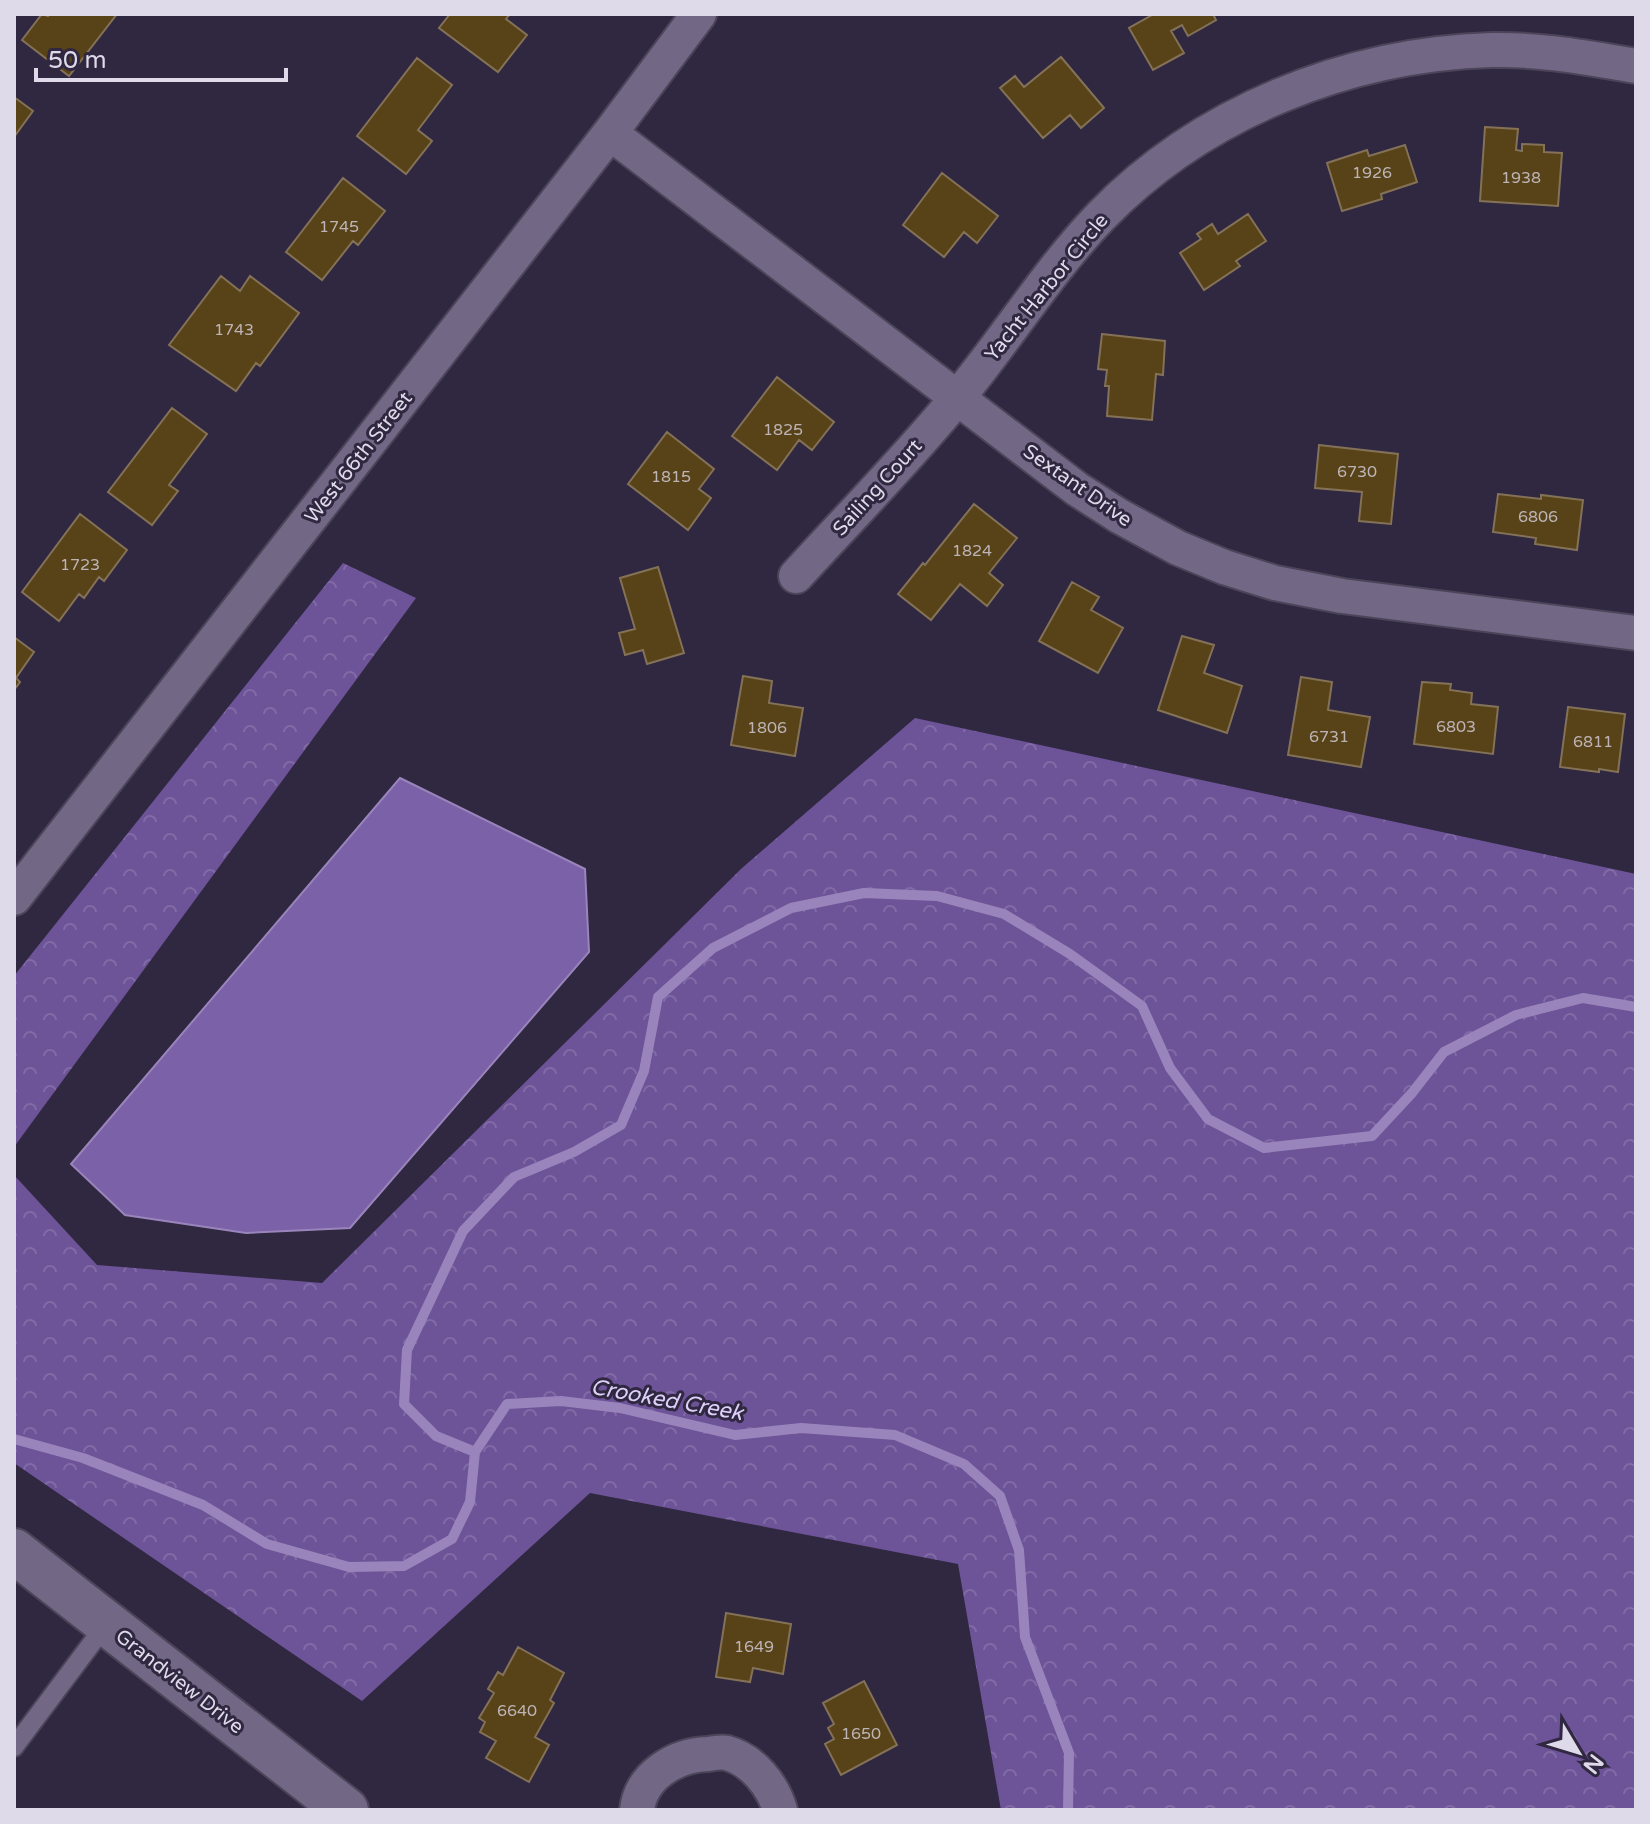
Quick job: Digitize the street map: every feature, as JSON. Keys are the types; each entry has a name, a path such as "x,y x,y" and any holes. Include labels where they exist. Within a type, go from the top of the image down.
{"main road":[{"name":"Grandview Drive","path":"21,1556 346,1810"}],"street":[{"name":"West 66th Street","path":"14,898 610,133 699,14"},
{"name":"Yacht Harbor Circle","path":"958,397 1082,236 1103,214 1187,146 1267,101 1369,66 1429,55 1522,50 1583,55 1636,66"},
{"name":"Sextant Drive","path":"610,133 1077,489 1178,548 1236,571 1328,594 1636,633"},
{"name":"Sailing Court","path":"796,576 958,397"},
{"path":"637,1810 639,1796 661,1769 688,1754 726,1753 758,1771 775,1793 780,1810"}],"lane":[{"path":"14,1747 107,1623"}],"green space":[{"path":"343,563 416,598 14,1147 14,976"},
{"path":"915,718 1636,874 1636,1810 1001,1810 958,1564 590,1493 362,1701 14,1463 14,1175 97,1265 322,1283 742,868"}],"shaded area":[{"path":"400,778 585,869 589,952 350,1228 246,1233 125,1215 71,1164"}],"building":[{"path":"42,14 117,14 69,76 22,40"},
{"path":"450,14 510,14 506,19 527,35 498,72 439,28"},
{"path":"1154,14 1213,14 1216,20 1188,36 1182,25 1171,31 1184,53 1153,70 1129,28"},
{"path":"1061,57 1104,108 1081,128 1070,115 1043,138 1000,88 1015,76 1024,87"},
{"path":"417,58 452,85 418,130 432,141 406,174 357,136"},
{"path":"14,97 33,111 14,137"},
{"path":"1485,127 1518,129 1516,150 1522,151 1522,144 1544,145 1544,152 1562,153 1558,206 1480,201"},
{"path":"1405,145 1417,182 1381,194 1382,199 1342,211 1327,163 1367,150 1369,156"},
{"path":"942,173 998,216 977,243 964,232 944,257 903,225"},
{"path":"343,178 385,211 358,245 353,241 322,280 286,252"},
{"path":"1248,214 1266,241 1236,261 1240,266 1204,290 1180,253 1201,239 1197,234 1212,224 1218,234"},
{"path":"221,276 240,291 250,276 299,313 260,366 256,363 236,391 169,345"},
{"path":"1102,334 1165,341 1163,375 1156,374 1152,420 1107,416 1107,370 1098,369"},
{"path":"777,377 834,422 812,450 799,440 777,470 732,436"},
{"path":"172,408 207,434 169,485 178,491 152,525 108,492"},
{"path":"667,432 714,469 699,489 711,498 688,530 628,484"},
{"path":"1319,445 1398,454 1391,524 1359,521 1362,492 1315,488"},
{"path":"1498,494 1583,500 1577,550 1535,544 1536,538 1493,532"},
{"path":"974,504 1017,538 989,573 1003,585 987,606 960,584 931,620 898,594"},
{"path":"80,514 127,550 104,581 99,577 84,598 79,594 59,621 22,592"},
{"path":"658,567 684,653 647,664 643,650 625,655 619,633 635,629 620,578"},
{"path":"1072,582 1099,597 1091,610 1123,628 1098,673 1039,641"},
{"path":"1182,636 1214,645 1204,673 1242,686 1227,733 1158,710"},
{"path":"14,637 34,652 16,678 20,682 14,690"},
{"path":"743,676 772,681 769,703 803,708 795,756 731,745"},
{"path":"1301,677 1332,682 1328,710 1370,717 1361,767 1288,755"},
{"path":"1422,682 1451,684 1450,690 1472,693 1471,704 1498,707 1493,754 1414,744"},
{"path":"1568,707 1625,714 1618,772 1560,767"},
{"path":"726,1613 791,1624 783,1674 753,1668 750,1682 716,1677"},
{"path":"518,1647 564,1673 550,1700 554,1703 535,1737 549,1745 529,1782 486,1758 496,1741 480,1732 485,1722 479,1718 494,1693 488,1689 498,1672 503,1675"},
{"path":"864,1681 897,1745 841,1775 825,1744 834,1739 828,1728 834,1724 823,1703"}],"waterway":[{"path":"475,1452 436,1436 404,1404 407,1350 463,1231 514,1177 574,1152 621,1125 644,1071 658,997 713,948 791,908 864,893 937,896 1004,914 1070,954 1142,1006 1170,1068 1208,1119 1264,1148 1372,1136 1444,1052 1516,1015 1583,998 1636,1007"},
{"name":"Crooked Creek","path":"14,1439 83,1458 203,1505 267,1544 349,1567 404,1566 452,1539 470,1502 475,1452 507,1404 561,1401 620,1408 735,1435 801,1428 895,1435 964,1464 1000,1496 1019,1550 1025,1637 1069,1753 1068,1810"}]}
